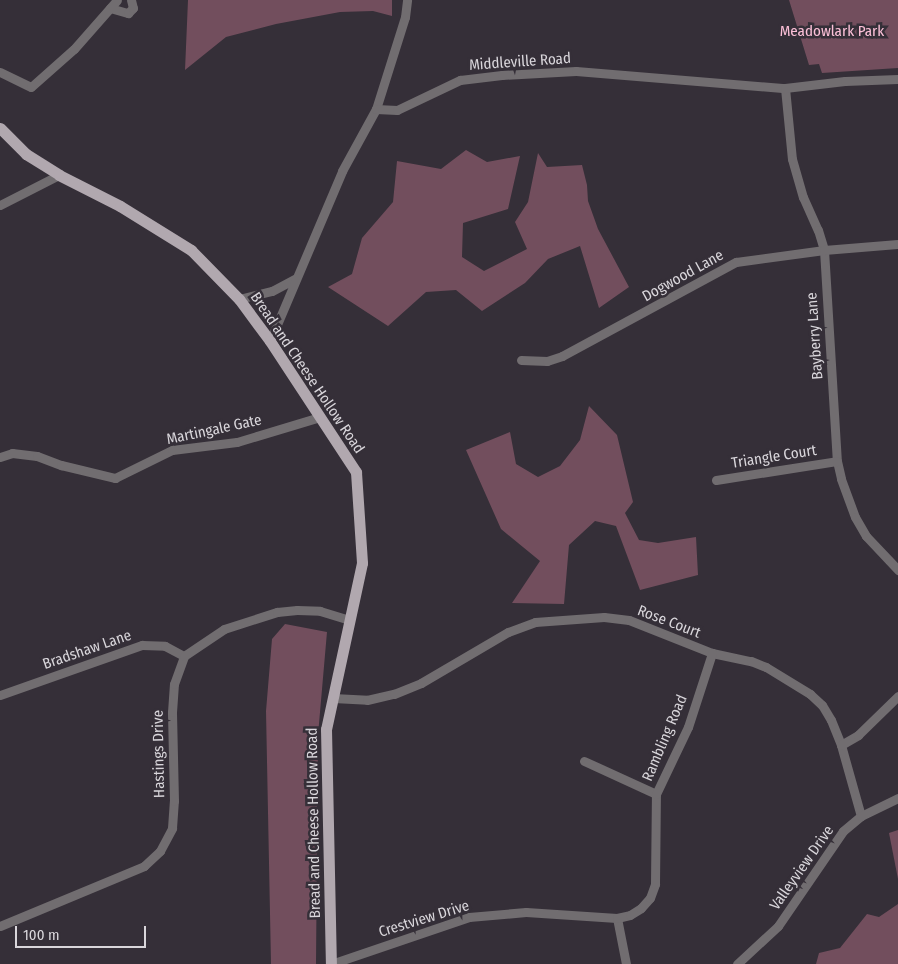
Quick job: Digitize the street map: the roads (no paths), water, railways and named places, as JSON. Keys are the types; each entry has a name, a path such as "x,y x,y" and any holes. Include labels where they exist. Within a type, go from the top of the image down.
{"main road":[{"name":"Bread and Cheese Hollow Road","path":"0,128 26,154 59,175 120,206 191,250 239,299 270,341 356,472 362,563 326,729 332,964"}],"street":[{"path":"0,72 31,87 74,49 117,0"},
{"path":"110,8 128,13 133,8 131,0"},
{"path":"270,341 342,171 376,109 405,17 407,0"},
{"name":"Middleville Road","path":"376,109 397,110 460,80 502,75 576,71 785,88 845,81 898,79"},
{"name":"Bayberry Lane","path":"785,88 792,159 803,197 818,230 824,250 837,461 847,498 855,517 866,536 898,570"},
{"path":"0,205 59,175"},
{"name":"Dogwood Lane","path":"521,360 547,361 562,356 736,262 824,250 898,244"},
{"path":"239,299 272,291 295,279"},
{"name":"Martingale Gate","path":"0,457 12,453 37,456 61,465 115,478 172,450 238,442 320,417"},
{"name":"Triangle Court","path":"716,480 837,461"},
{"path":"184,656 224,629 277,612 297,610 320,611 349,620"},
{"name":"Rose Court","path":"333,698 366,700 394,694 421,683 508,632 535,622 604,617 629,620 712,653 751,661 766,667 810,694 822,705 831,720 841,745 861,816"},
{"name":"Bradshaw Lane","path":"0,695 142,645 165,646 184,656"},
{"name":"Rambling Road","path":"617,918 630,915 641,908 650,898 655,884 656,794 688,727 712,653"},
{"name":"Hastings Drive","path":"0,926 144,866 160,851 172,828 174,800 172,712 174,684 184,656"},
{"path":"841,745 858,735 898,696"},
{"path":"584,761 656,794"},
{"name":"Valleyview Drive","path":"737,964 778,926 843,831 861,816 898,798"},
{"name":"Crestview Drive","path":"332,964 469,917 526,912 617,918"},
{"path":"617,918 626,964"}],"park label":[{"name":"Meadowlark Park","path":"832,32"}]}
